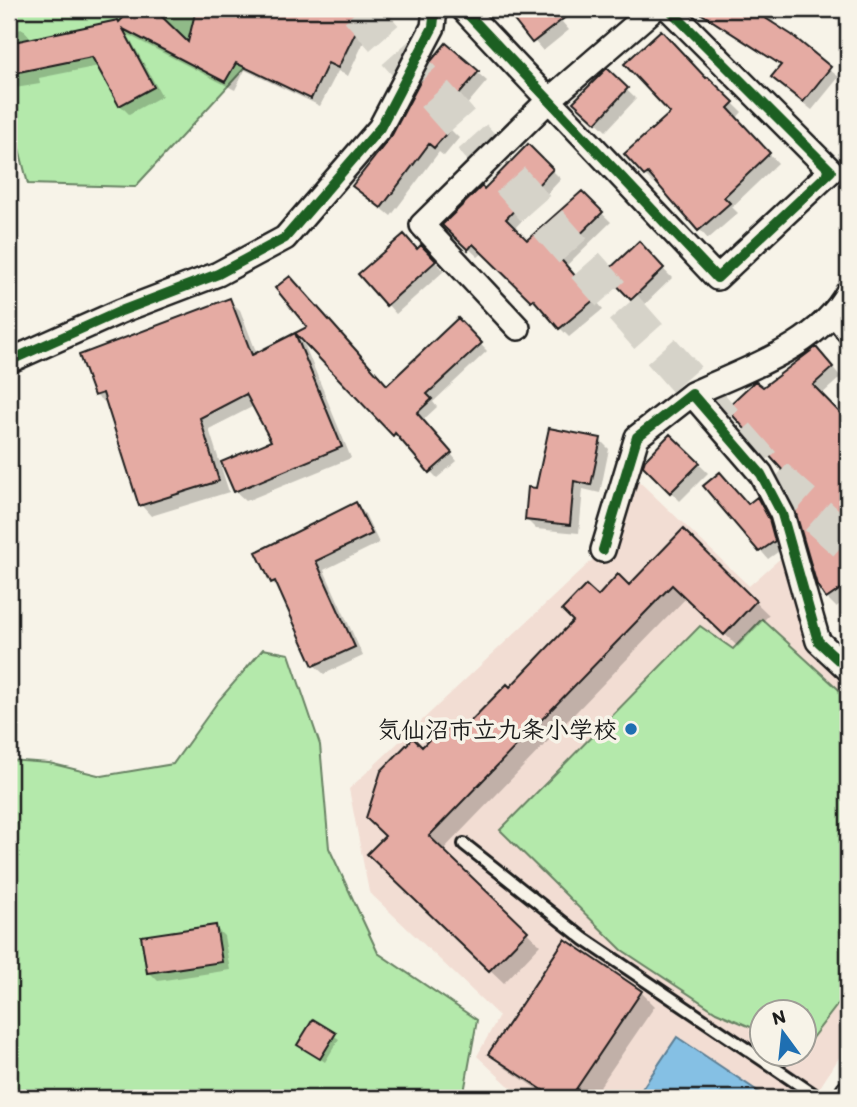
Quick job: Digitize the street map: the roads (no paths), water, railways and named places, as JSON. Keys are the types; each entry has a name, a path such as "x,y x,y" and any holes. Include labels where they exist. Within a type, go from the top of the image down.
{"street":[{"path":"9,361 218,274 285,238 380,128 433,27 435,9"},
{"path":"463,9 716,278 831,171 669,9"},
{"path":"518,328 422,225 549,100 654,9"},
{"path":"844,299 842,323 848,331"},
{"path":"603,550 637,437 692,394 797,344 844,299"},
{"path":"692,394 761,474 782,514 818,640 848,669"},
{"path":"845,1098 848,1092"}],"lane":[{"path":"464,844 584,939 819,1098"}],"water":[{"path":"677,1037 768,1098 650,1098 640,1092"}],"tunnel":[{"path":"359,9 771,475 848,543"}],"place":[{"name":"気仙沼市立九条小学校","path":"631,729"}]}
